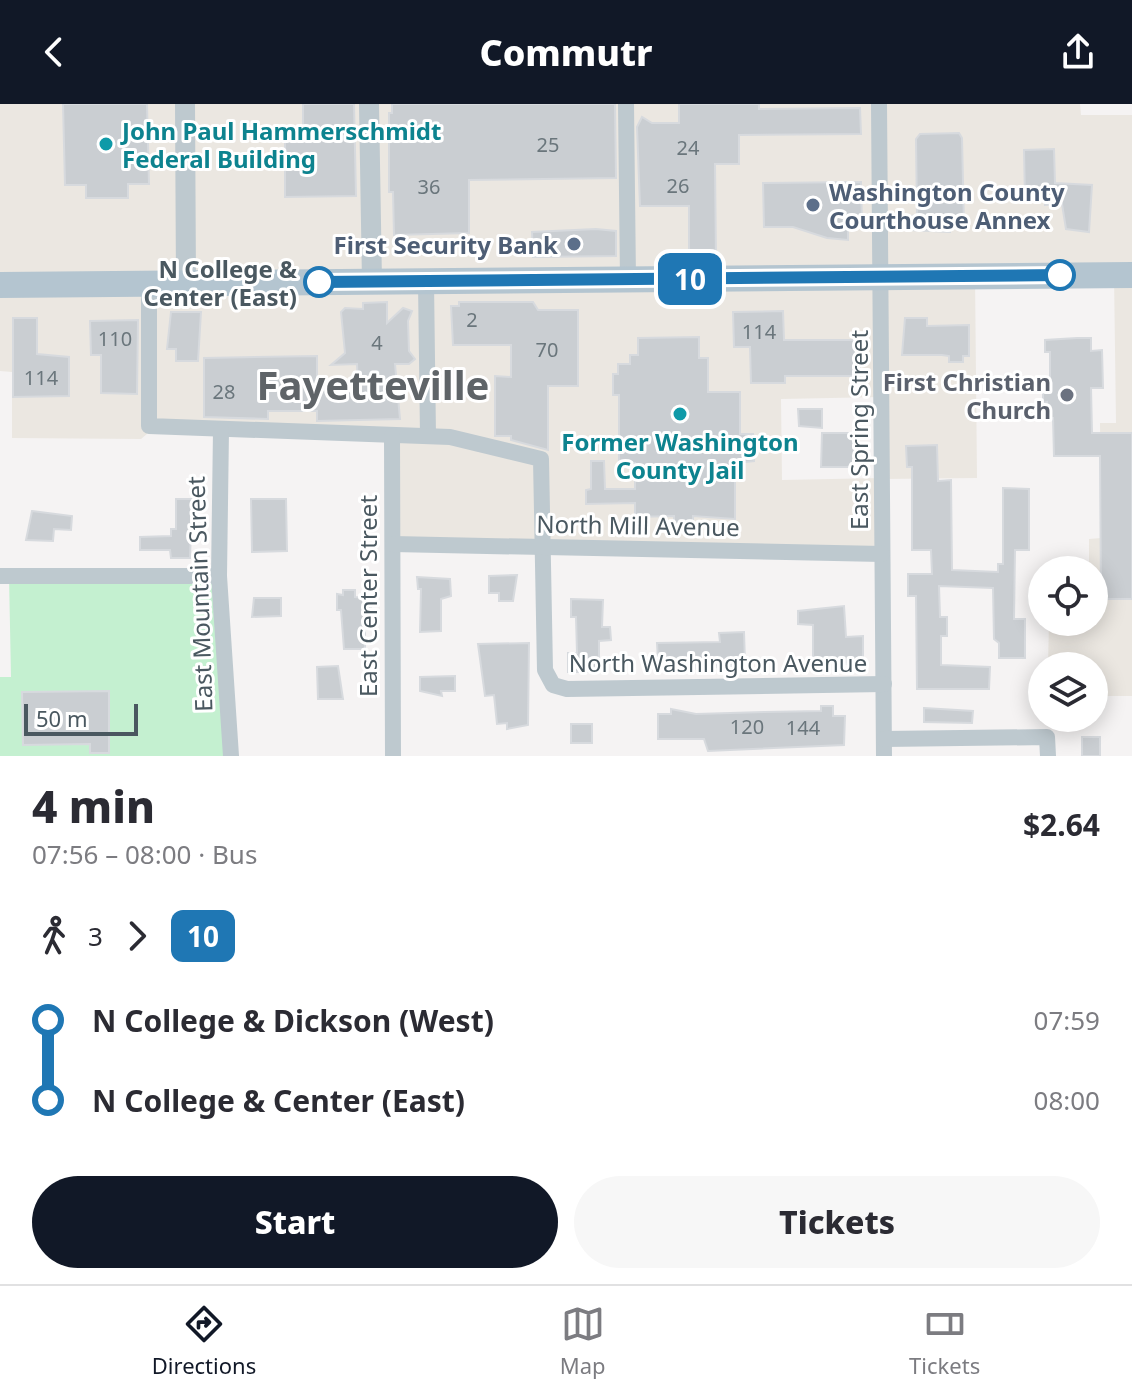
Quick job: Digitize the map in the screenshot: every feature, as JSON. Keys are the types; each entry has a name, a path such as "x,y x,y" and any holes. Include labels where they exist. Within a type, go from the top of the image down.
{"main road":[{"path":"3,287 881,275 1132,275"}],"street":[{"path":"185,104 186,283"},
{"path":"369,104 372,282"},
{"path":"626,104 628,280"},
{"name":"East Spring Street","path":"879,104 884,748"},
{"path":"426,282 428,436"},
{"path":"149,284 149,426 428,436 472,442 541,459 543,547"},
{"name":"East Mountain Street","path":"221,430 219,576 231,756"},
{"name":"East Center Street","path":"392,436 393,756"},
{"name":"North Mill Avenue","path":"393,544 882,554"},
{"name":"North Washington Avenue","path":"543,547 545,670 553,685 567,689 884,684"},
{"path":"0,576 219,576"},
{"path":"884,748 1047,737 1048,756"}],"shaded area":[{"path":"0,104 1080,104 1081,115 1132,115 1132,696 1108,696 1108,652 1048,652 1049,636 1108,636 1108,556 1089,556 1089,539 1101,538 1100,423 1116,423 1114,275 975,275 977,478 882,479 882,554 393,544 392,436 154,428 141,439 12,438 12,372 0,371","holes":["881,397 881,478 782,480 781,399"]}],"green space":[{"path":"9,576 219,576 231,756 0,756 0,677 11,677"}],"building":[{"name":"John Paul Hammerschmidt Federal Building","path":"63,104 147,104 149,184 128,184 128,198 86,198 86,185 65,185"},
{"path":"303,104 354,104 356,196 285,197 285,135 303,135"},
{"path":"392,104 615,104 616,178 469,180 469,233 394,235 393,192 389,192 389,113 392,113"},
{"path":"679,104 759,104 759,109 860,108 861,134 739,135 739,164 715,164 716,259 695,259 689,253 689,206 640,206 637,127 642,117 652,123 679,123"},
{"path":"959,133 962,138 964,226 950,229 950,232 911,230 911,216 917,215 916,139 920,134"},
{"path":"1054,149 1055,183 1092,185 1089,232 1066,229 1062,204 1045,205 1045,199 1025,200 1024,150"},
{"name":"Washington County Courthouse Annex","path":"861,182 862,226 848,226 848,240 827,238 793,227 764,227 763,183"},
{"name":"First Security Bank","path":"616,231 616,256 533,257 532,232"},
{"path":"387,302 387,323 403,308 412,311 408,321 409,351 415,359 409,364 395,364 400,419 317,421 317,411 268,411 268,419 204,417 204,358 317,356 317,390 358,389 357,364 331,365 345,353 341,312 345,308 363,309 363,303"},
{"path":"459,302 533,302 538,310 578,310 578,386 548,386 548,450 511,440 511,436 495,436 495,376 511,377 511,345 453,345 451,306 459,306"},
{"path":"783,311 784,340 860,340 860,376 785,376 785,383 751,383 750,347 734,347 733,312"},
{"path":"171,312 201,312 198,361 176,361 176,349 167,349"},
{"path":"13,318 37,318 37,354 69,357 69,396 13,397"},
{"path":"905,318 927,318 927,326 969,325 969,356 963,356 963,362 949,362 949,356 902,355"},
{"path":"138,320 137,394 101,393 101,355 91,355 90,321"},
{"name":"Former Washington County Jail","path":"699,337 699,358 708,358 708,392 740,392 740,434 753,434 754,461 735,463 735,519 693,516 693,525 674,525 674,516 635,517 635,503 586,504 586,490 591,489 591,461 604,461 605,489 635,489 635,463 619,464 619,395 613,395 613,374 618,374 618,364 630,364 630,355 638,355 638,338"},
{"path":"1091,338 1091,351 1102,350 1103,388 1091,388 1092,433 1132,433 1132,599 1108,599 1108,556 1101,556 1100,456 1054,456 1053,418 1047,418 1047,402 1043,403 1043,385 1050,385 1050,352 1045,352 1045,340"},
{"path":"798,409 822,409 822,428 799,426"},
{"path":"822,433 855,433 854,467 821,467"},
{"path":"937,445 938,481 951,480 952,570 998,572 998,564 1003,564 1003,488 1029,489 1029,550 1015,550 1014,619 1025,619 1025,658 999,658 999,643 994,639 993,588 939,586 940,617 947,617 947,636 941,636 941,665 990,667 989,689 917,689 916,596 908,596 908,574 932,574 931,550 912,550 912,467 907,467 906,446"},
{"path":"176,499 192,499 190,558 171,558 170,550 140,550 140,537 171,536 171,529 176,529"},
{"path":"251,499 286,499 287,551 252,552"},
{"path":"32,511 72,516 71,530 54,529 53,541 26,540"},
{"path":"517,575 513,601 499,601 499,593 489,593 489,576"},
{"path":"417,577 450,579 451,596 441,599 441,631 420,632 421,589 418,589"},
{"path":"343,590 355,590 355,597 371,598 371,610 365,610 365,649 344,649 341,610 337,610 337,594 343,595"},
{"path":"254,598 281,598 281,616 252,617"},
{"path":"571,599 603,600 602,627 610,627 611,640 599,641 599,672 568,672 568,653 577,653 576,617 571,617"},
{"path":"844,606 846,637 863,636 863,670 851,670 851,665 837,662 813,663 813,625 798,624 798,611"},
{"path":"744,632 745,662 742,665 695,669 695,662 661,664 658,660 657,643 720,642 719,633"},
{"path":"529,643 528,725 507,729 507,723 497,724 494,695 485,696 478,644"},
{"path":"338,666 343,699 318,699 317,667"},
{"path":"455,676 455,691 441,691 442,696 420,691 420,677"},
{"path":"109,691 109,753 90,753 90,744 23,745 22,692"},
{"path":"821,706 833,706 833,716 845,716 844,745 708,751 704,739 658,739 658,714 671,714 671,709 696,714 821,711"},
{"path":"924,708 973,711 972,723 924,722"},
{"path":"571,724 592,724 592,743 571,743"},
{"path":"1082,737 1100,737 1100,756 1082,756"}],"bus line":[{"name":"10","path":"319,282 1060,275"}],"place":[{"name":"John Paul Hammerschmidt Federal Building","path":"106,144"},
{"name":"Washington County Courthouse Annex","path":"813,205"},
{"name":"First Security Bank","path":"574,244"},
{"name":"N College & Center (East)","path":"319,282"},
{"name":"First Christian Church","path":"1067,395"},
{"name":"Former Washington County Jail","path":"680,414"}],"district":[{"name":"Fayetteville","path":"373,384"}]}
